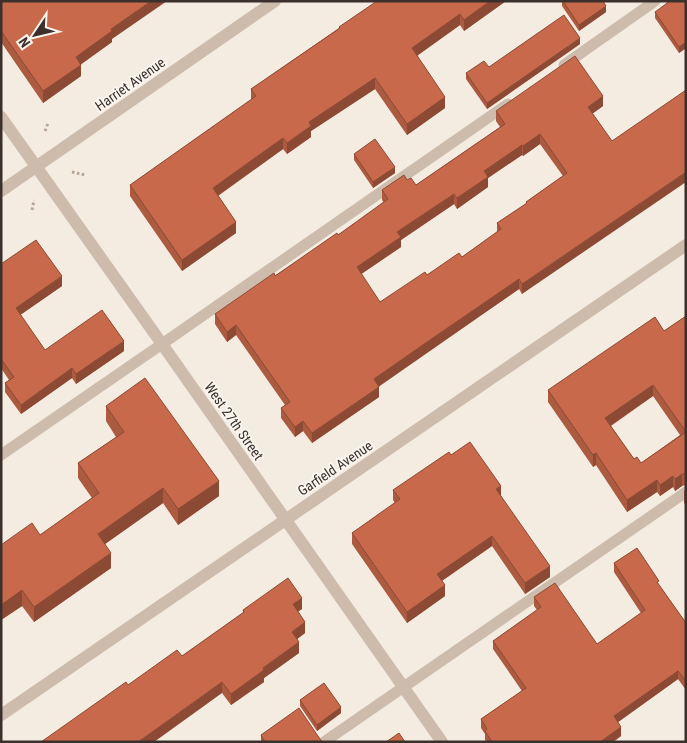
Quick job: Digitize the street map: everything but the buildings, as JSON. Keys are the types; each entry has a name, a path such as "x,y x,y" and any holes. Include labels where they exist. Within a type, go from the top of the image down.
{"street":[{"name":"Harriet Avenue","path":"1,191 275,1"},
{"name":"West 27th Street","path":"1,117 442,742"},
{"name":"Garfield Avenue","path":"1,715 686,245"}],"lane":[{"path":"557,69 655,1"},
{"path":"1,455 516,98"},
{"path":"324,742 686,492"}],"path":[{"path":"45,131 48,123"},
{"path":"72,172 85,175"},
{"path":"32,210 34,200"}]}
